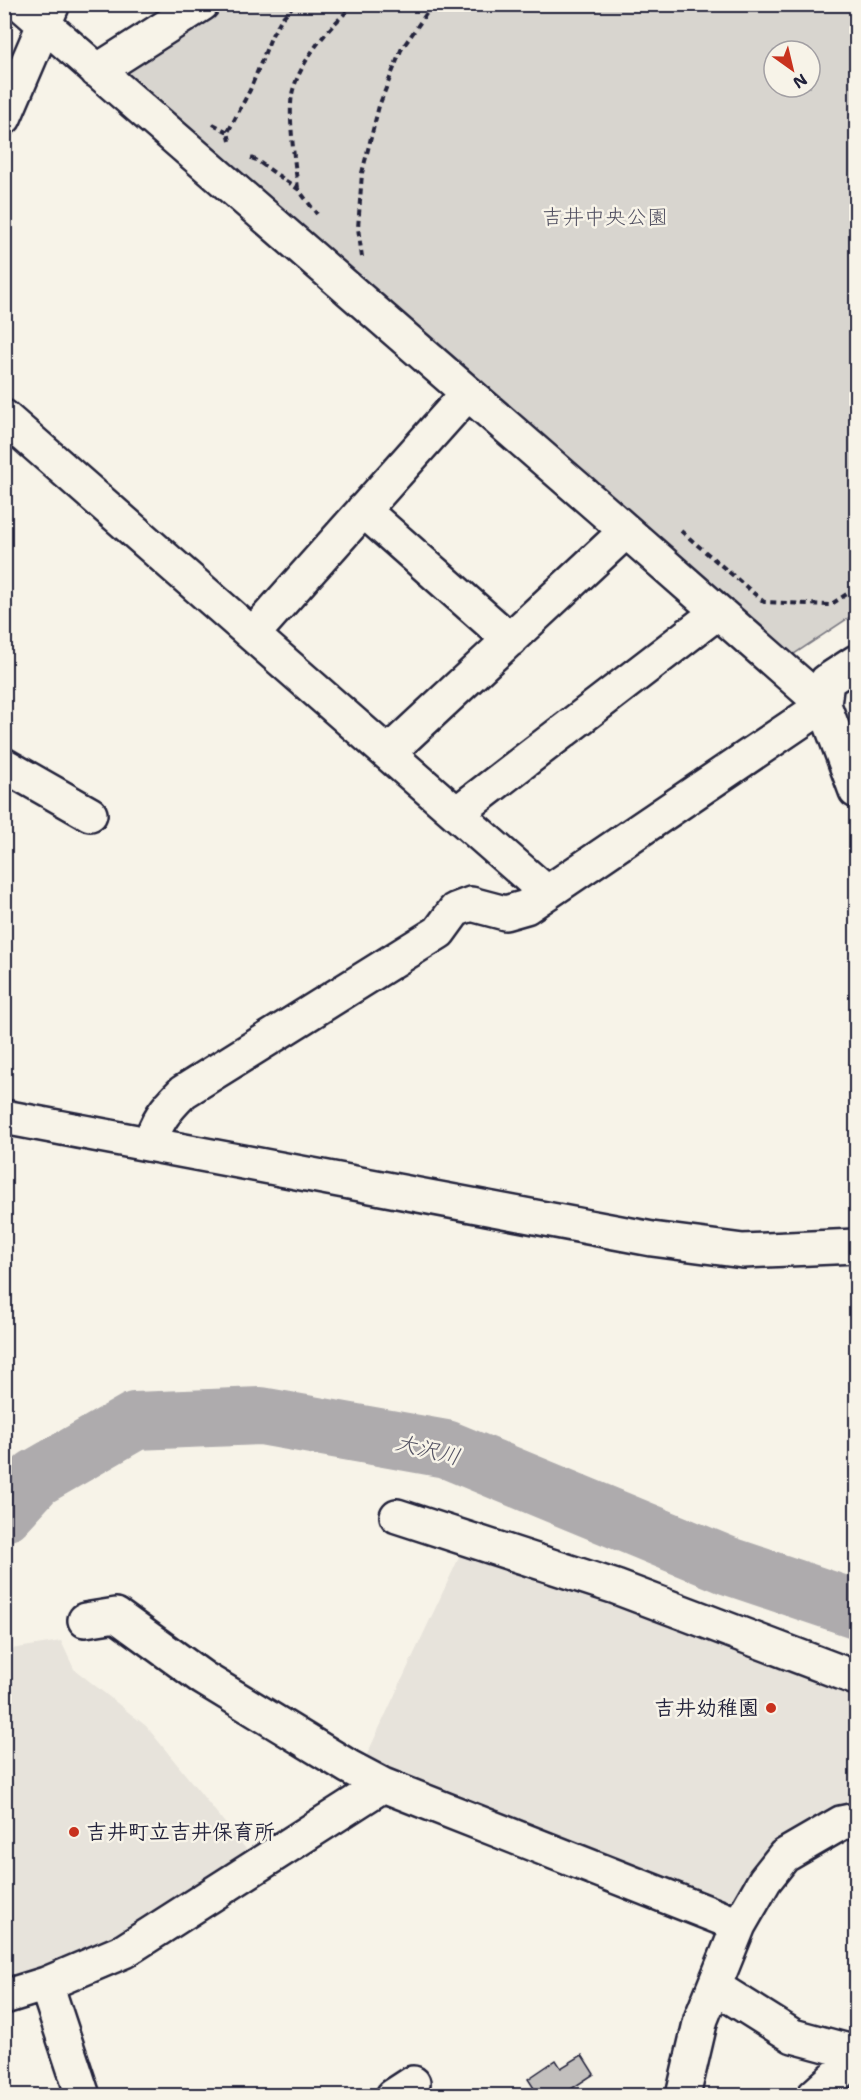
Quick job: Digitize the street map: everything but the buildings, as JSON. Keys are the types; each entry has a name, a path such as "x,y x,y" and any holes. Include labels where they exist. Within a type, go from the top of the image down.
{"street":[{"path":"97,71 202,4"},
{"path":"4,118 39,11 97,71 718,612 826,693 856,791"},
{"path":"253,634 468,393"},
{"path":"4,417 547,893"},
{"path":"363,510 510,640"},
{"path":"388,753 626,531"},
{"path":"457,813 718,612"},
{"path":"150,1144 155,1125 165,1110 183,1092 439,932 455,910 471,904 505,913 526,907 826,693 856,662"},
{"path":"4,765 90,814"},
{"path":"4,1117 652,1239 743,1251 856,1246"},
{"path":"398,1516 616,1587 856,1678"},
{"path":"85,1620 116,1615 203,1678 349,1767 383,1785 739,1925"},
{"path":"4,1997 46,1984 124,1951 383,1785"},
{"path":"682,2096 701,2019 739,1925 765,1880 784,1856 813,1837 841,1823 856,1820"},
{"path":"46,1984 83,2096"},
{"path":"715,1987 793,2036 856,2053"},
{"path":"814,2096 856,2058"}],"path":[{"path":"231,144 228,132 250,90 264,51 282,18 295,4"},
{"path":"298,189 294,157 292,93 302,68 325,35 355,4"},
{"path":"356,255 363,262 357,228 362,173 379,106 401,50 433,4"},
{"path":"247,157 256,160 298,189 322,221"},
{"path":"673,525 764,602 830,605 856,588"}],"shaded area":[{"path":"463,1549 856,1687 856,1809 735,1908 363,1763"},
{"path":"61,1641 74,1669 146,1726 250,1854 110,1946 5,1986 5,1650"}],"green space":[{"name":"吉井中央公園","path":"219,5 856,5 856,613 791,656 110,74"}],"waterway":[{"name":"大沢川","path":"4,1513 36,1478 135,1421 261,1416 446,1449 729,1566 856,1609"}],"place":[{"name":"吉井幼稚園","path":"771,1708"},
{"name":"吉井町立吉井保育所","path":"74,1832"}]}
